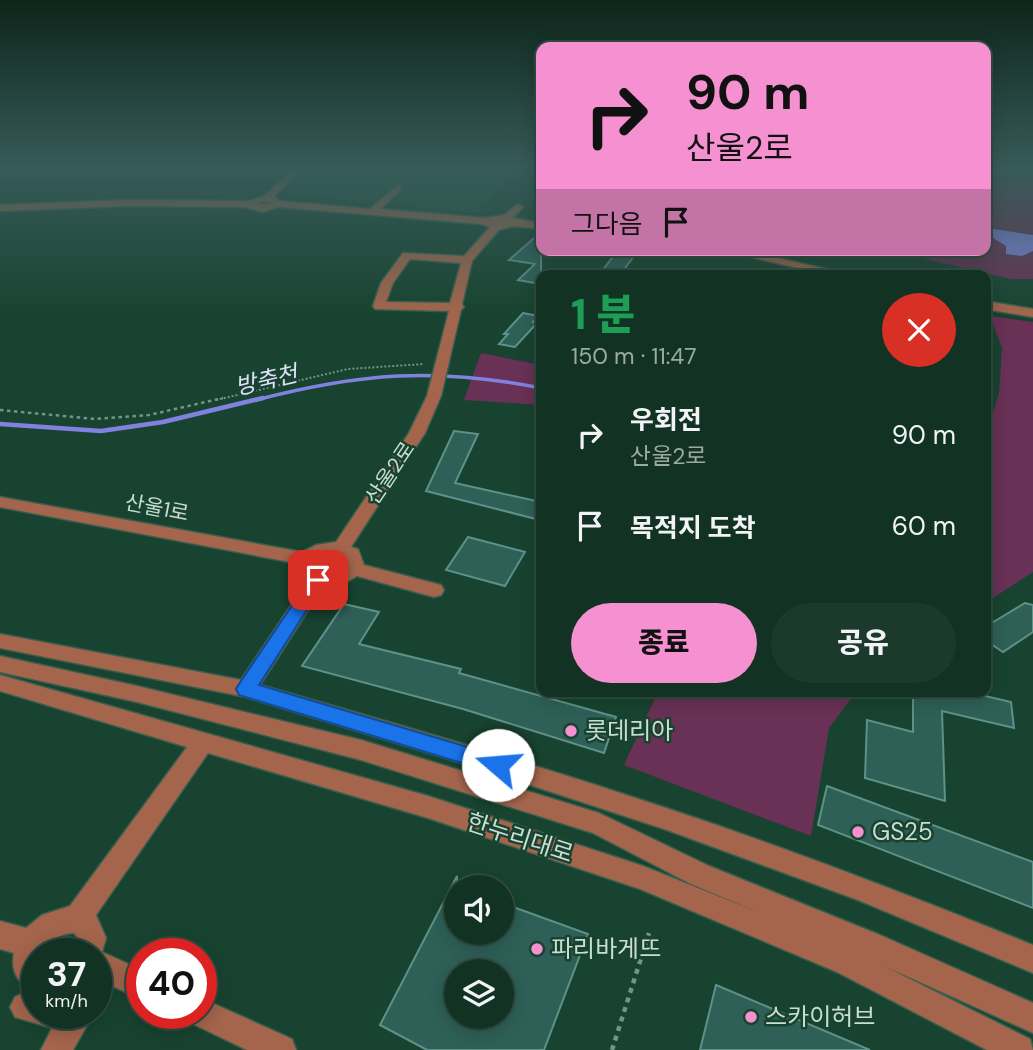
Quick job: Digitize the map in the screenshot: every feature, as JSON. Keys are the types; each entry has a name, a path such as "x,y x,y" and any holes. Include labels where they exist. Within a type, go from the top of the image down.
{"street":[{"path":"437,218 491,224 510,220 536,225"},
{"path":"467,260 407,256 387,283 379,306 458,307 467,260 491,224"},
{"path":"754,256 822,270"},
{"path":"991,306 1033,313"},
{"name":"산울2로","path":"341,548 417,433 434,396 458,307"},
{"name":"산울1로","path":"0,502 306,559"},
{"path":"323,548 341,548 356,558 354,569 342,578 318,580 305,573 306,559 323,548"},
{"path":"354,569 434,590"},
{"path":"246,689 318,580"},
{"path":"0,641 246,689 475,757 667,819 862,889 1033,959"},
{"path":"0,664 205,710 361,750 599,824 700,875 870,945 1033,1018"},
{"name":"한누리대로","path":"0,683 428,807 643,878 847,962 1018,1050"},
{"path":"77,919 204,741"},
{"path":"36,938 47,927 67,918 77,919 90,929 92,938"},
{"path":"0,934 21,940"},
{"path":"217,1020 281,1050"},
{"path":"56,1050 69,1029"}],"path":[{"path":"0,410 95,419 149,415 348,369 424,364"},
{"path":"612,1050 649,933"}],"shaded area":[{"path":"991,218 1033,218 1033,279 1011,279 991,274 991,270 973,270 913,256 991,256"},
{"path":"994,229 1033,235 1033,251 1022,256 1006,254 1006,246 991,237"},
{"path":"991,316 1033,322 1033,572 991,599 991,418 999,393 1002,348"},
{"path":"481,353 536,364 536,405 464,400"},
{"path":"657,697 852,697 829,728 811,836 624,765"}],"building":[{"path":"536,236 536,256 541,256 541,270 536,270 536,283 518,280 535,264 509,260"},
{"path":"613,256 634,256 624,270 603,270"},
{"path":"523,313 536,316 533,322 536,324 515,347 499,344 508,334 504,334"},
{"path":"454,431 478,434 455,483 536,501 536,519 426,491"},
{"path":"468,537 525,552 505,586 446,570"},
{"path":"1025,603 1033,605 1033,632 1003,652 991,644 991,623"},
{"path":"344,604 379,612 359,644 461,669 459,673 536,695 536,697 616,717 604,753 463,709 302,666"},
{"path":"913,697 990,697 1011,702 1014,728 942,711 945,801 865,778 867,720 913,732"},
{"path":"827,786 1033,862 1033,908 818,825"},
{"path":"444,901 444,945 514,945 514,907 588,934 544,1050 427,1050 380,1025"},
{"name":"스카이허브","path":"716,985 870,1050 700,1050"}],"waterway":[{"name":"방축천","path":"256,400 330,384 398,376 466,377 536,387"},
{"name":"방축천","path":"0,424 101,431 163,422 263,398"}],"place":[{"name":"롯데리아","path":"571,731"},
{"name":"GS25","path":"858,832"},
{"name":"파리바게뜨","path":"537,949"},
{"name":"스카이허브","path":"751,1017"}],"route":[{"path":"318,580 246,689 498,765"}]}
